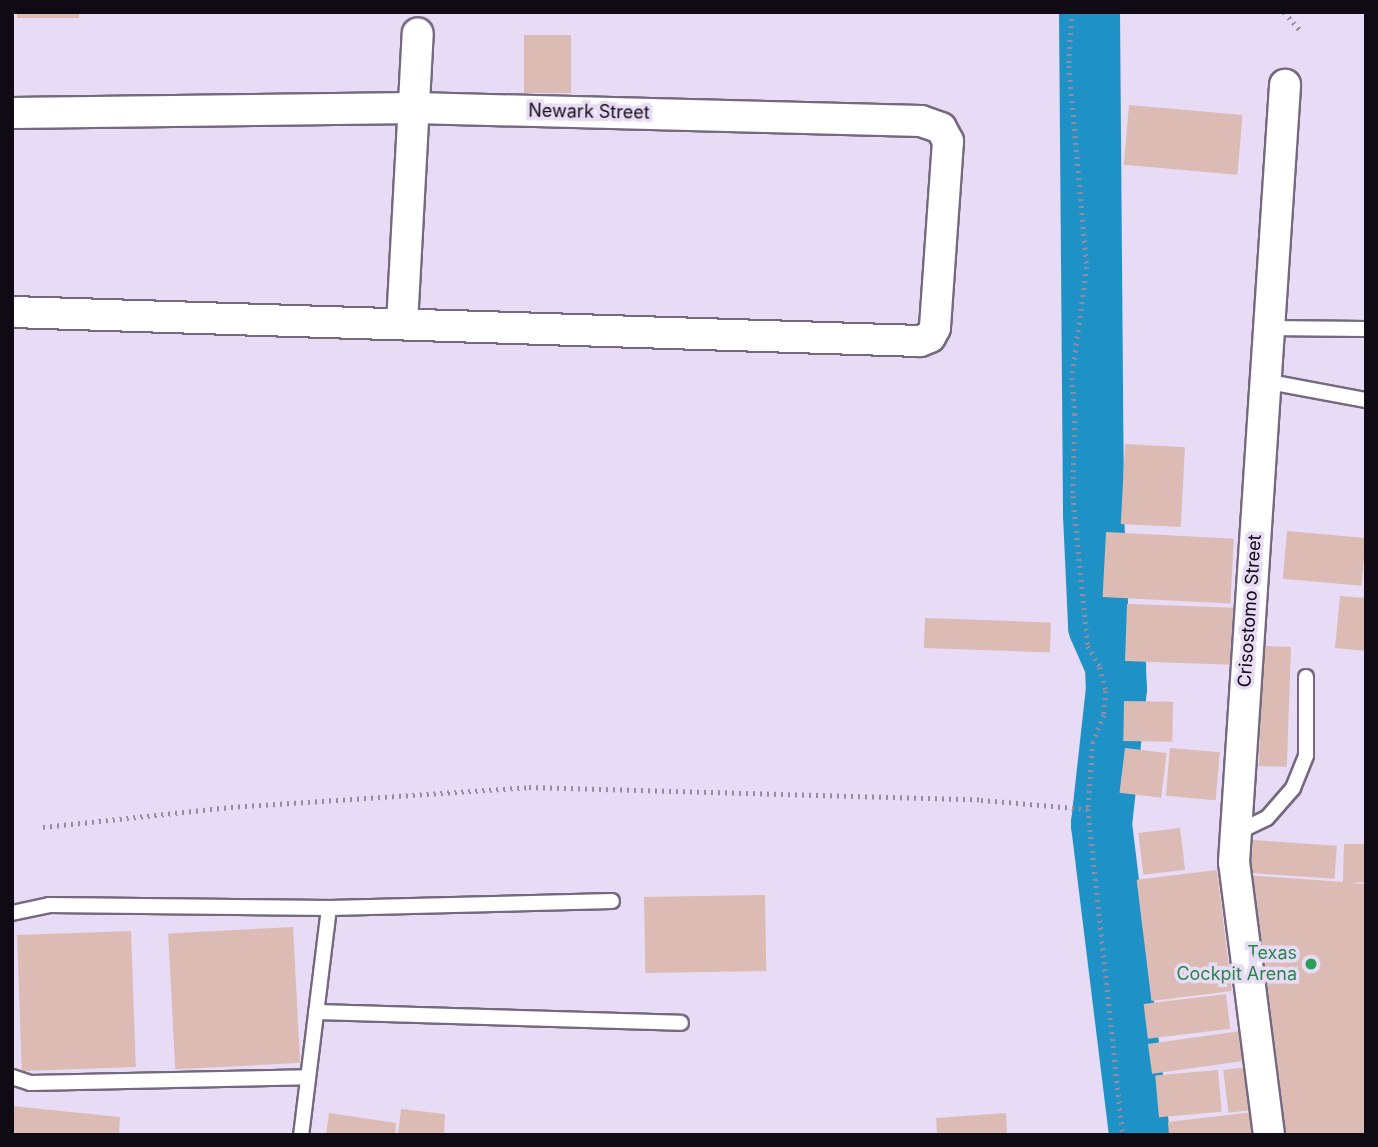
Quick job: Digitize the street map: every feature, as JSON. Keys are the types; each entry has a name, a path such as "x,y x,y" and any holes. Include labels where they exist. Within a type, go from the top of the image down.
{"street":[{"path":"12,312 402,324 418,33"},
{"name":"Crisostomo Street","path":"1269,1135 1234,862 1285,85"},
{"name":"Newark Street","path":"12,113 415,108 921,121 941,128 948,141 935,328 930,337 920,341 402,324"}],"lane":[{"path":"1268,328 1366,329"},
{"path":"1264,382 1366,400"},
{"path":"1236,833 1267,818 1293,788 1306,755 1306,677"},
{"path":"12,914 49,905 329,908 612,901"},
{"path":"301,1135 329,908"},
{"path":"316,1012 681,1023"},
{"path":"12,1077 30,1083 308,1077"}],"path":[{"path":"1072,12 1069,66 1087,267 1072,378 1075,414 1073,496 1088,646 1100,667 1106,691 1104,715 1093,742 1088,809 1123,1135"},
{"path":"1284,12 1300,30"},
{"path":"43,827 231,807 529,787 981,800 1088,809"}],"building":[{"path":"17,12 79,12 79,18 17,18"},
{"path":"524,35 571,35 571,93 524,93"},
{"path":"1129,105 1243,115 1237,175 1124,165"},
{"path":"1125,444 1185,447 1181,527 1121,524"},
{"path":"1287,531 1366,538 1362,586 1283,579"},
{"path":"1106,532 1234,539 1230,604 1103,597"},
{"path":"1340,596 1366,598 1366,651 1335,648"},
{"path":"1127,604 1234,608 1232,665 1125,661"},
{"path":"925,618 1051,622 1050,652 924,648"},
{"path":"1263,646 1291,647 1287,767 1259,766"},
{"path":"1124,701 1173,702 1172,742 1123,741"},
{"path":"1125,748 1167,753 1161,798 1120,793"},
{"path":"1170,748 1220,752 1216,800 1166,796"},
{"path":"1180,828 1185,870 1143,875 1138,833"},
{"path":"1253,840 1337,846 1334,879 1251,873"},
{"name":"Texas Cockpit Arena","path":"1344,844 1366,844 1366,882 1350,883 1366,884 1366,1135 1277,1135 1244,875 1343,882"},
{"path":"1217,870 1232,991 1151,1001 1137,880"},
{"path":"765,895 766,971 645,973 644,897"},
{"path":"293,927 300,1063 175,1069 168,934"},
{"path":"131,931 136,1067 22,1071 17,935"},
{"path":"1226,994 1230,1029 1148,1039 1144,1004"},
{"path":"1241,1031 1245,1061 1152,1074 1148,1044"},
{"path":"1248,1067 1253,1110 1228,1113 1223,1070"},
{"path":"1218,1070 1222,1112 1159,1117 1155,1075"},
{"path":"12,1106 120,1117 119,1135 12,1135"},
{"path":"401,1109 445,1114 444,1135 398,1135"},
{"path":"1254,1112 1257,1135 1169,1135 1168,1122"},
{"path":"329,1113 396,1123 395,1135 326,1135"},
{"path":"1006,1113 1007,1135 937,1135 936,1118"}],"waterway":[{"path":"1089,12 1093,514 1098,626 1115,665 1116,688 1101,824 1139,1135"}],"place":[{"name":"Texas Cockpit Arena","path":"1311,964"}]}
